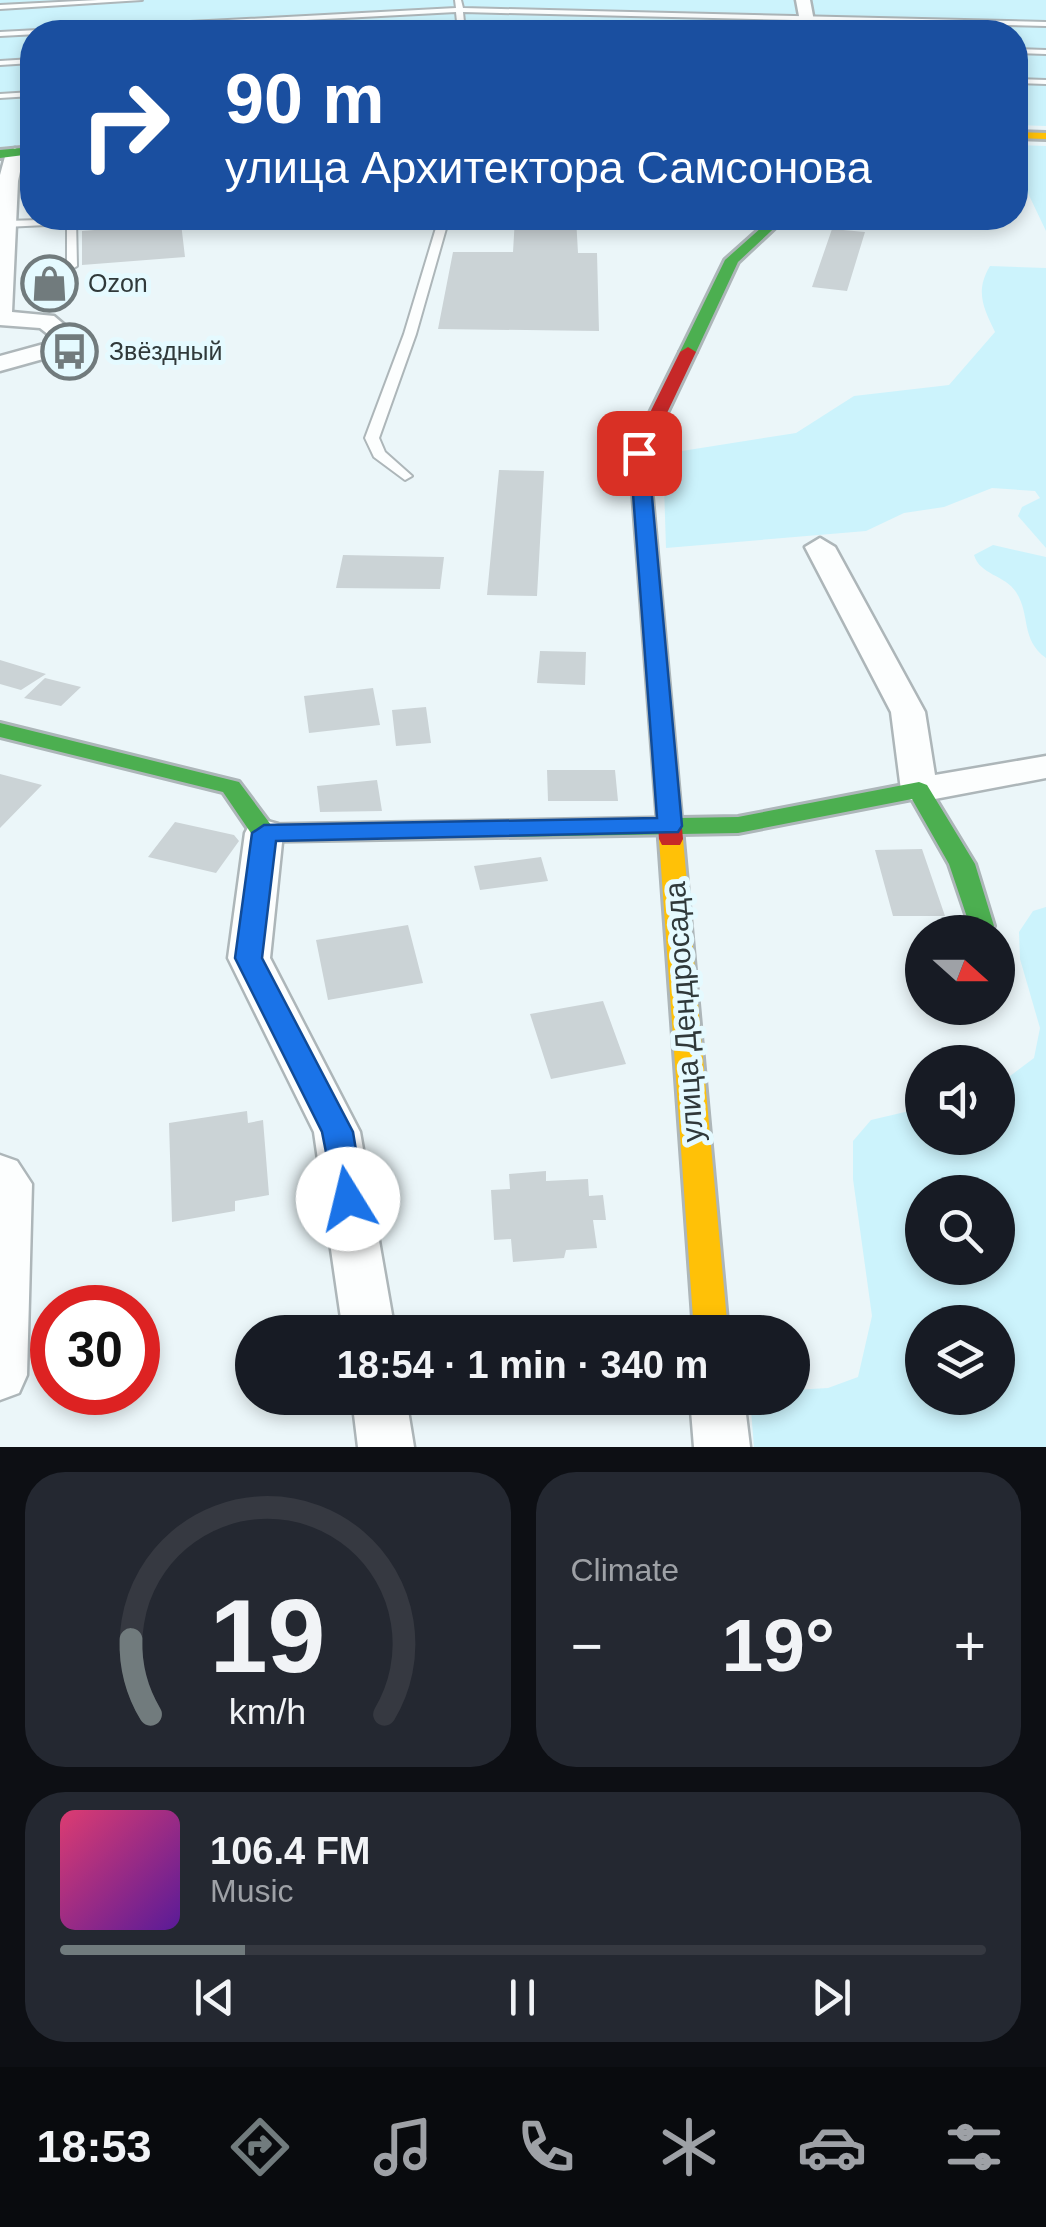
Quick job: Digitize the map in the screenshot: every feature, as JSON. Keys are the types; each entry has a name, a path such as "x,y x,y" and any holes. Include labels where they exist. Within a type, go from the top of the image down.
{"street":[{"path":"0,364 53,349 62,333 46,322 0,318 4,182 16,152"},
{"name":"улица Дендросада","path":"710,1315 639,453 732,260 766,230"},
{"path":"820,546 908,712 918,790 962,864 978,915"},
{"path":"0,730 231,787 264,833 249,958 338,1132 366,1315"},
{"path":"264,833 738,825 1046,767"},
{"path":"0,1175 8,1184 0,1375"},
{"path":"381,1415 386,1447"},
{"path":"719,1415 722,1447"}],"lane":[{"path":"0,7 139,0"},
{"path":"252,20 460,5 720,20"},
{"path":"5,224 20,223"},
{"path":"72,230 72,266"},
{"path":"406,476 379,454 372,438 410,334 440,230"}],"shaded area":[{"path":"0,0 1046,0 1046,126 1028,125 1028,20 20,20 20,146 0,147"},
{"path":"1028,145 1046,146 1046,231 1028,193"},
{"path":"990,266 1046,268 1046,548 1018,516 1022,507 1040,498 1035,491 992,488 944,507 904,513 866,531 666,548 663,454 796,433 854,396 949,385 995,332 982,299"},
{"path":"993,545 1046,557 1046,658 1032,643 1016,592 977,562 974,555"},
{"path":"1046,907 1046,1447 754,1447 751,1415 810,1415 810,1389 828,1388 858,1377 872,1316 853,1179 853,1141 871,1120 905,1112 905,1155 1015,1155 1015,1072 1034,1058 1040,1028 1020,959 1019,932 1033,911"}],"building":[{"path":"182,230 185,257 82,265 82,231"},
{"path":"514,230 577,230 578,253 597,253 599,331 438,329 453,252 513,252"},
{"path":"832,230 865,232 847,291 812,287"},
{"path":"499,470 544,471 537,596 487,595"},
{"path":"343,555 444,557 440,589 336,588"},
{"path":"540,651 586,652 585,685 537,683"},
{"path":"0,660 46,674 21,690 0,684"},
{"path":"45,678 81,687 61,706 24,698"},
{"path":"373,688 380,725 309,733 304,696"},
{"path":"426,707 431,743 396,746 392,710"},
{"path":"547,770 615,770 618,801 548,801"},
{"path":"0,774 42,785 0,828"},
{"path":"377,780 382,811 320,812 317,786"},
{"path":"175,822 234,835 239,841 216,873 148,857"},
{"path":"922,849 945,915 893,916 875,850"},
{"path":"541,857 548,881 480,890 474,866"},
{"path":"408,925 423,983 328,1000 316,940"},
{"path":"603,1001 626,1064 551,1079 530,1014"},
{"path":"247,1111 248,1123 263,1120 269,1195 235,1201 235,1211 172,1222 169,1123"},
{"path":"546,1171 546,1181 588,1179 589,1196 603,1195 606,1220 593,1220 597,1248 566,1250 564,1258 513,1262 511,1239 494,1240 491,1190 510,1189 509,1174"}],"traffic: fast":[{"path":"0,154 20,152"},
{"path":"688,352 732,260 766,230"},
{"path":"0,730 231,787 264,833 738,825 919,790 962,864 978,915"}],"traffic: slow":[{"path":"1028,135 1046,136"},
{"path":"671,839 710,1315"}],"traffic: jam":[{"path":"671,839 639,453 688,352"}],"place":[{"name":"Ozon","path":"49,283"},
{"name":"Звёздный","path":"70,351"}],"route":[{"path":"348,1199 338,1132 249,958 264,833 670,826 639,453"}]}
